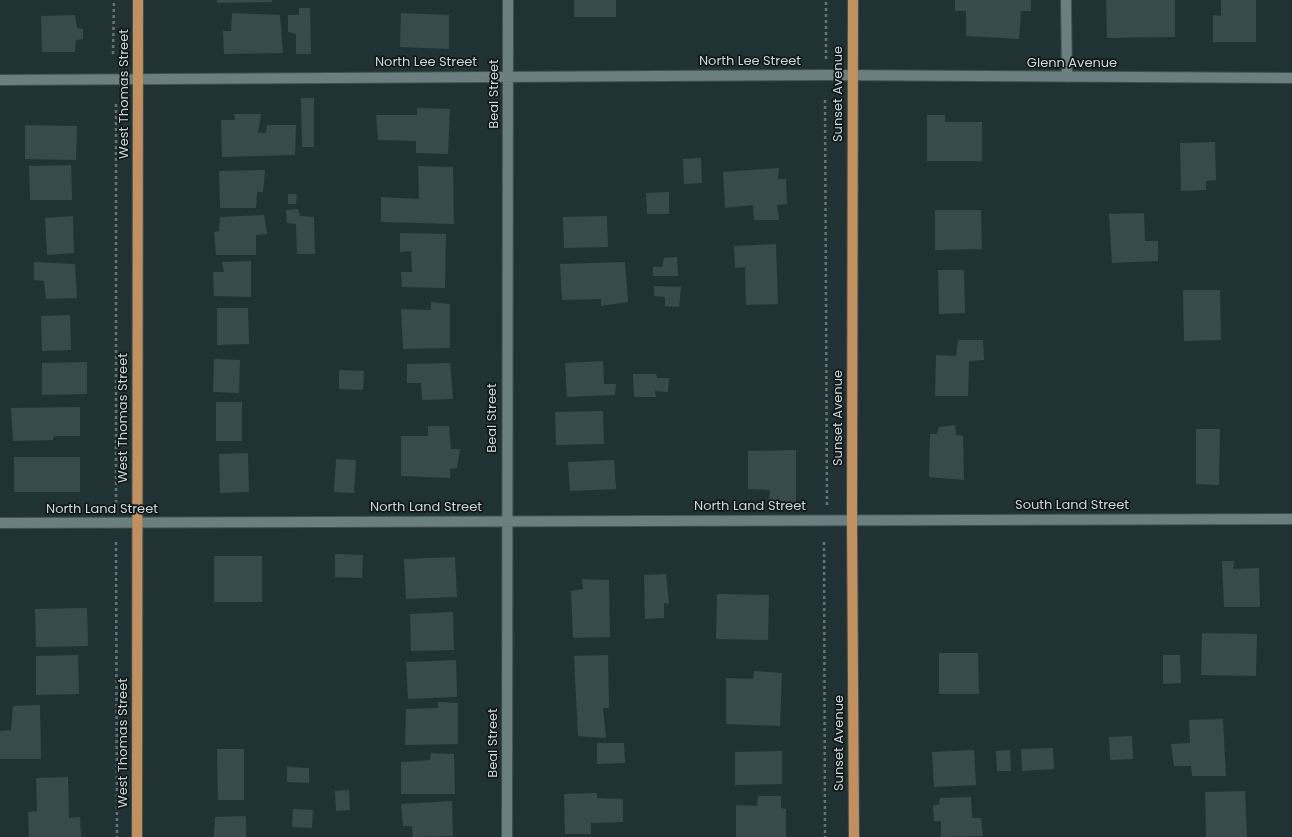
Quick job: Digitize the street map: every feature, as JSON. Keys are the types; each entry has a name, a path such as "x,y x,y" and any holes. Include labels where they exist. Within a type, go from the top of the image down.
{"main road":[{"name":"West Thomas Street","path":"137,837 136,523 138,0"},
{"name":"Sunset Avenue","path":"853,0 852,520 854,837"}],"street":[{"name":"Beal Street","path":"507,837 506,520 508,0"},
{"path":"1066,0 1067,76"},
{"name":"North Lee Street","path":"0,80 852,75"},
{"name":"Glenn Avenue","path":"852,75 1292,78"},
{"name":"South Land Street","path":"852,520 1292,519"},
{"name":"North Land Street","path":"0,523 506,520 852,520"}],"path":[{"path":"113,54 114,0"},
{"path":"826,0 826,63"},
{"path":"116,100 116,503"},
{"path":"825,100 827,505"},
{"path":"116,542 117,837"},
{"path":"824,542 825,837"}],"building":[{"path":"217,0 272,0 272,2 217,3"},
{"path":"574,0 616,0 616,17 574,17"},
{"path":"955,0 1031,0 1031,11 1021,11 1019,39 966,36 966,11 955,11"},
{"path":"1106,0 1175,0 1175,37 1107,38"},
{"path":"1221,0 1256,0 1256,42 1213,42 1213,15 1221,16"},
{"path":"299,8 310,8 311,54 296,54 296,34 288,32 288,15 299,15"},
{"path":"232,13 280,15 283,53 224,54 223,31 231,31"},
{"path":"401,13 449,15 449,49 400,47"},
{"path":"75,15 77,28 83,29 83,39 76,40 75,52 42,52 41,16"},
{"path":"301,98 314,98 314,147 302,147"},
{"path":"417,108 450,109 448,154 416,153 416,141 378,140 376,115 417,115"},
{"path":"234,114 261,114 258,133 266,133 267,125 296,125 295,155 222,157 221,120 235,120"},
{"path":"927,115 945,115 945,122 982,122 982,161 927,161"},
{"path":"25,125 77,126 76,160 25,159"},
{"path":"1215,142 1216,180 1206,181 1206,190 1181,191 1180,143"},
{"path":"701,158 702,183 684,184 683,159"},
{"path":"71,165 72,200 30,200 29,166"},
{"path":"418,166 453,167 454,224 381,222 381,197 419,199"},
{"path":"779,168 778,179 786,179 787,204 777,205 779,220 754,220 753,205 725,208 723,172"},
{"path":"265,170 263,192 257,192 256,208 220,208 219,171"},
{"path":"669,192 669,214 647,214 646,193"},
{"path":"288,194 297,194 296,204 288,204"},
{"path":"298,209 300,216 314,217 315,254 297,254 296,224 287,223 286,210"},
{"path":"935,210 981,210 982,249 935,250"},
{"path":"1144,213 1145,241 1158,241 1158,261 1112,263 1109,214"},
{"path":"264,215 267,234 256,235 256,255 216,255 214,232 219,231 220,217"},
{"path":"73,216 74,253 47,255 45,218"},
{"path":"607,216 608,247 564,248 563,217"},
{"path":"400,233 446,234 445,288 402,287 401,272 412,272 411,251 400,252"},
{"path":"776,244 778,304 746,305 745,267 735,268 734,246"},
{"path":"677,257 678,276 653,276 653,267 662,267 664,258"},
{"path":"251,261 251,297 214,296 213,272 224,272 222,262"},
{"path":"34,262 75,264 77,298 46,299 44,281 34,280"},
{"path":"625,262 628,302 601,306 601,299 562,300 560,264"},
{"path":"938,270 964,270 965,313 939,314"},
{"path":"654,286 681,287 679,307 665,306 665,297 654,296"},
{"path":"1183,290 1220,290 1221,340 1184,341"},
{"path":"431,302 450,304 450,348 403,349 401,309 431,310"},
{"path":"217,308 248,308 249,344 217,345"},
{"path":"70,315 71,350 42,351 41,316"},
{"path":"958,340 983,340 984,360 969,361 968,396 935,396 936,355 956,356"},
{"path":"214,359 240,360 239,393 213,392"},
{"path":"603,361 604,384 616,384 615,395 567,397 565,363"},
{"path":"87,362 87,394 42,395 42,363"},
{"path":"450,363 453,399 422,400 421,383 407,383 407,364"},
{"path":"339,370 364,371 363,390 339,389"},
{"path":"633,374 656,374 657,378 669,378 668,392 655,391 656,397 634,397"},
{"path":"216,402 242,402 242,441 216,441"},
{"path":"80,407 80,436 54,436 53,440 13,441 11,408"},
{"path":"603,411 604,444 556,445 555,412"},
{"path":"955,425 956,435 963,436 964,480 929,477 930,434 937,434 939,427"},
{"path":"428,426 449,426 451,449 460,449 457,468 450,469 450,478 401,476 401,436 428,436"},
{"path":"1196,429 1220,429 1219,485 1196,484"},
{"path":"796,450 796,502 769,503 770,490 748,489 748,451"},
{"path":"248,453 249,492 220,493 219,454"},
{"path":"14,457 80,457 80,492 14,492"},
{"path":"336,459 356,460 354,493 334,492"},
{"path":"614,460 616,489 570,491 568,462"},
{"path":"335,554 363,555 362,578 335,577"},
{"path":"214,556 262,556 262,602 214,602"},
{"path":"455,557 457,597 406,599 404,559"},
{"path":"1222,561 1234,561 1233,569 1259,568 1260,607 1224,607"},
{"path":"666,574 669,604 664,603 664,618 645,619 644,575"},
{"path":"582,579 609,580 610,637 573,638 571,591 583,589"},
{"path":"717,594 769,595 768,640 716,639"},
{"path":"87,608 88,646 36,647 35,609"},
{"path":"453,612 454,650 411,651 410,614"},
{"path":"1202,633 1257,634 1256,676 1201,675"},
{"path":"939,653 978,653 979,694 939,694"},
{"path":"78,655 79,694 36,695 36,656"},
{"path":"608,655 609,708 603,708 606,738 578,736 574,656"},
{"path":"1163,655 1180,655 1181,683 1163,684"},
{"path":"456,660 457,697 408,699 406,662"},
{"path":"754,671 782,673 780,726 726,724 726,678 753,679"},
{"path":"438,702 458,703 458,744 405,745 406,709 438,708"},
{"path":"40,705 41,759 0,759 0,731 11,730 13,706"},
{"path":"1223,719 1226,776 1192,776 1191,766 1174,766 1171,744 1190,743 1189,720"},
{"path":"1132,736 1133,759 1110,760 1109,737"},
{"path":"597,743 624,743 625,763 597,764"},
{"path":"1053,748 1054,769 1022,771 1021,749"},
{"path":"217,749 244,749 244,800 218,800"},
{"path":"974,750 976,785 934,787 932,752"},
{"path":"1010,750 1011,771 997,771 996,751"},
{"path":"782,751 782,784 735,785 735,752"},
{"path":"431,753 454,754 455,794 401,794 401,762 430,760"},
{"path":"287,767 309,768 309,783 287,782"},
{"path":"68,777 69,818 80,817 81,837 29,837 28,812 37,811 36,778"},
{"path":"349,790 350,810 336,811 335,791"},
{"path":"1245,791 1247,837 1206,837 1205,792"},
{"path":"597,793 597,798 623,799 623,822 591,823 591,834 565,834 564,794"},
{"path":"758,796 781,796 781,808 786,809 786,837 736,837 736,805 757,806"},
{"path":"971,797 972,818 981,818 983,836 941,837 941,821 934,821 933,806 939,804 940,798"},
{"path":"452,801 453,836 413,837 412,826 403,826 401,804"},
{"path":"293,809 313,810 312,828 292,827"},
{"path":"246,816 246,837 214,837 215,817"}]}
